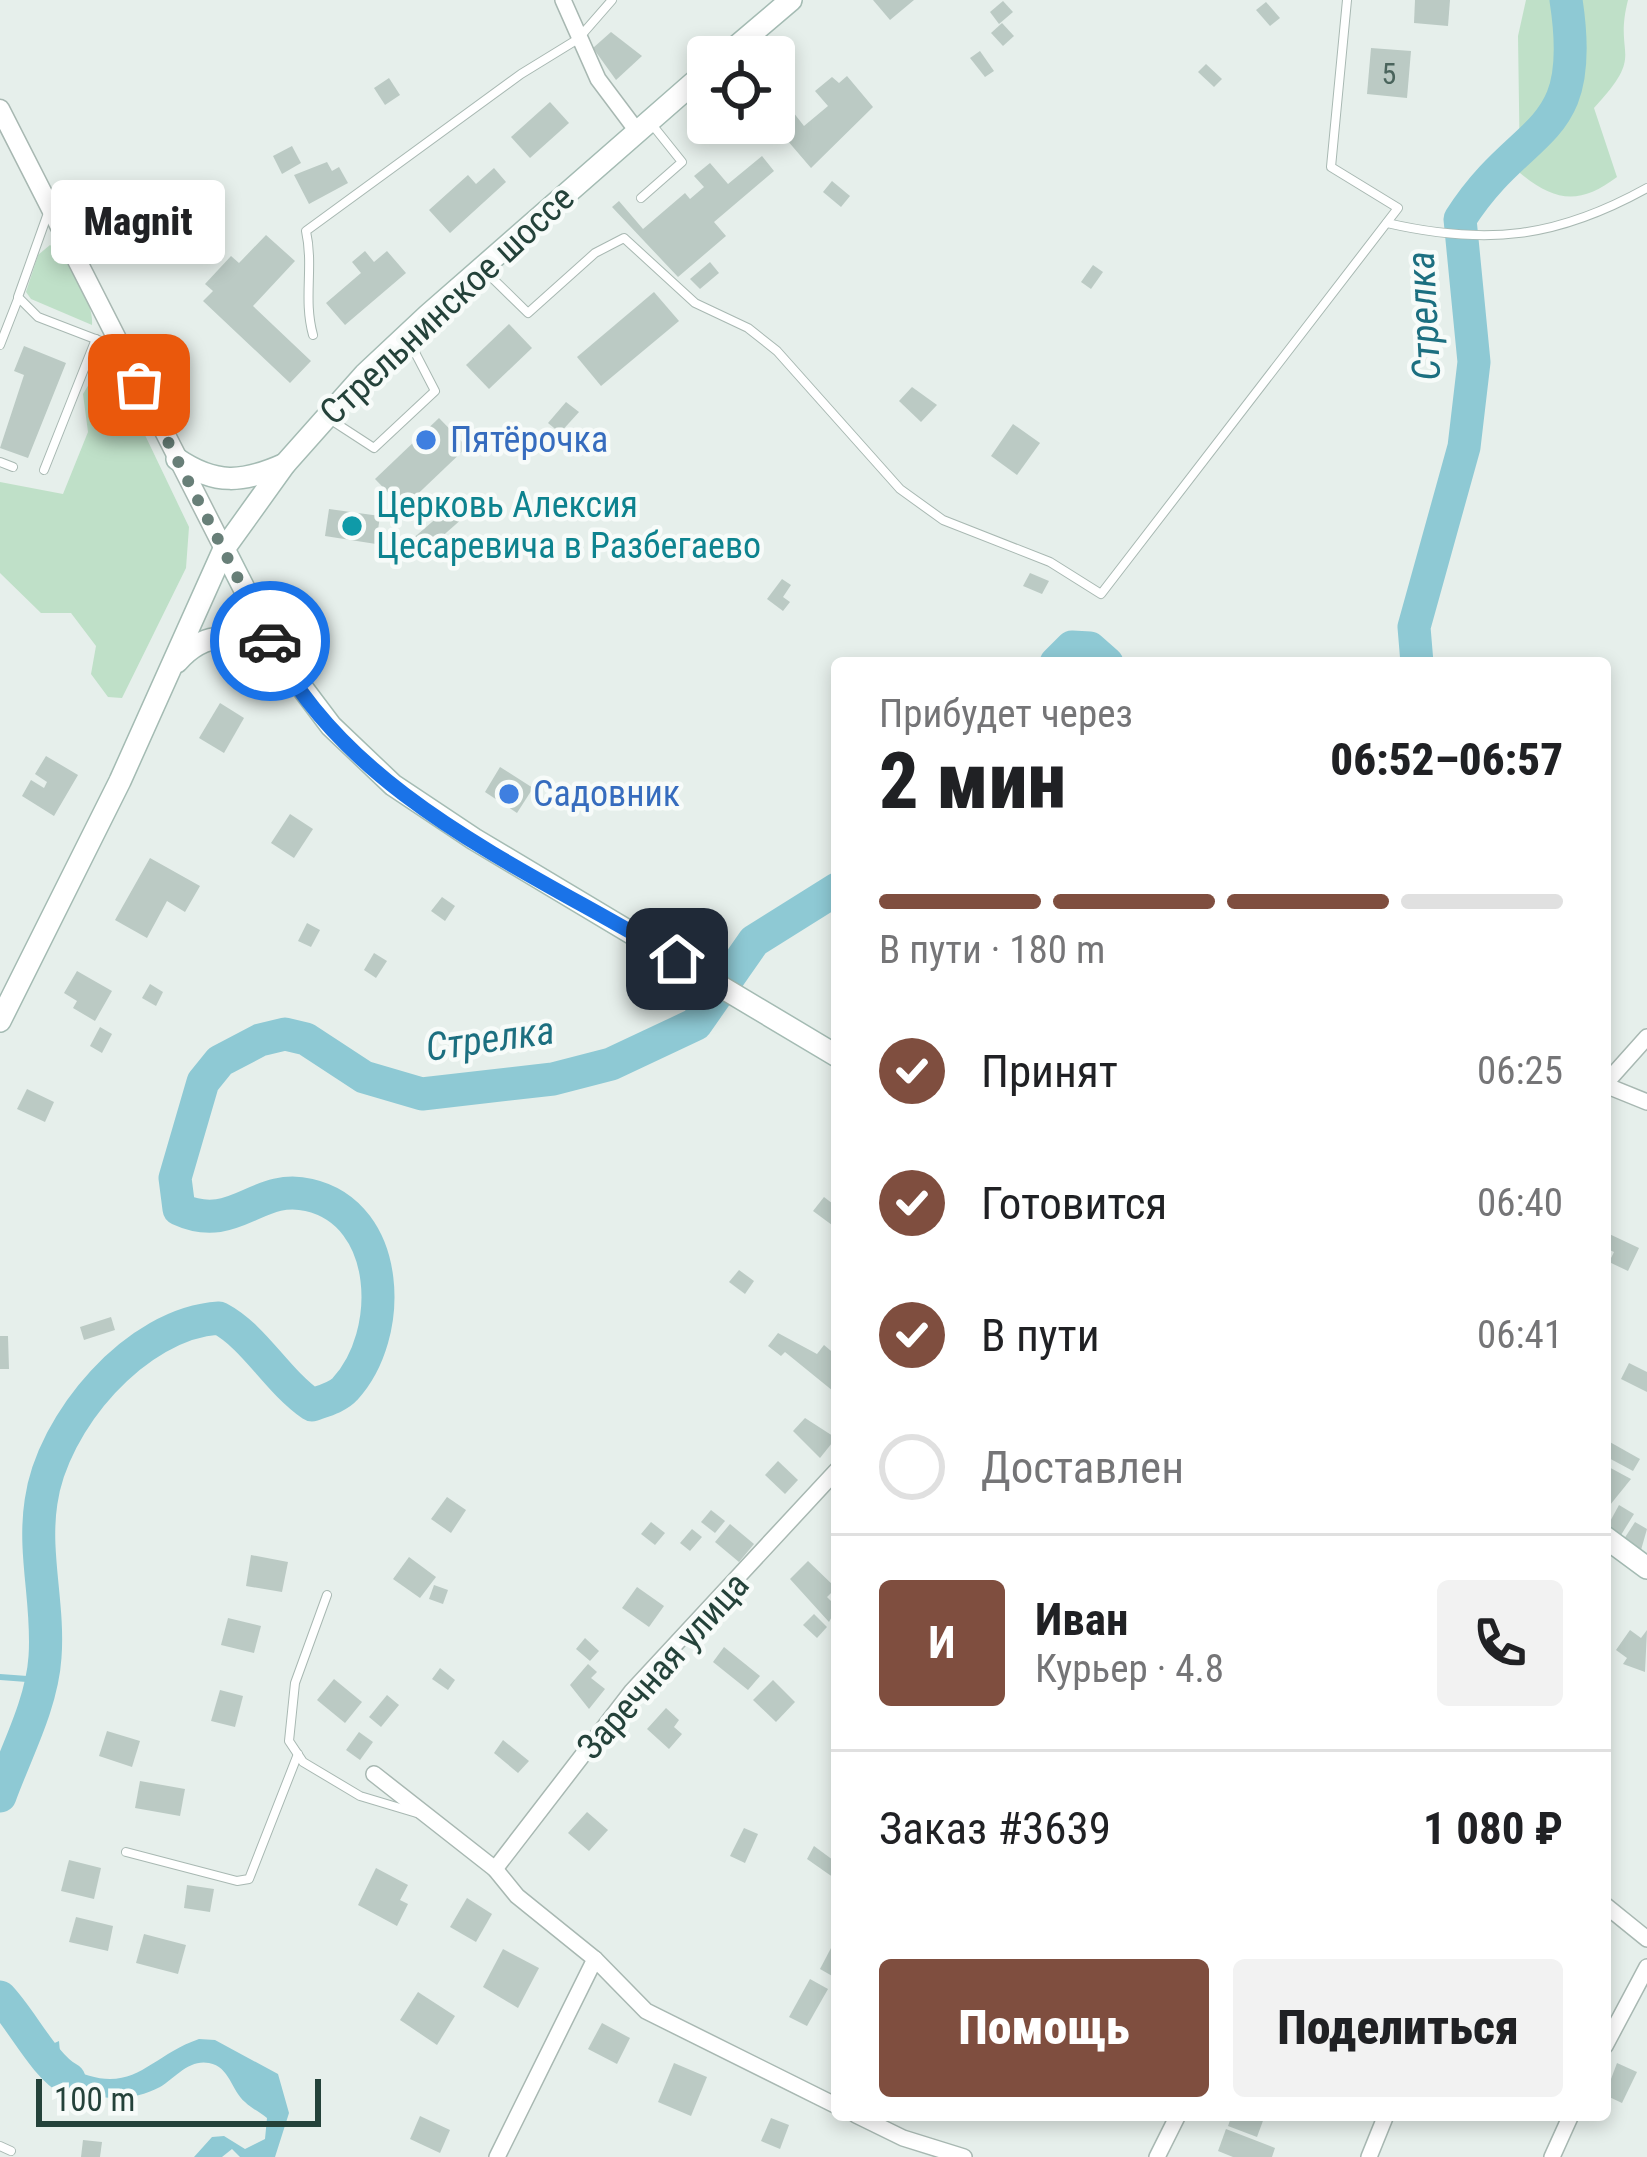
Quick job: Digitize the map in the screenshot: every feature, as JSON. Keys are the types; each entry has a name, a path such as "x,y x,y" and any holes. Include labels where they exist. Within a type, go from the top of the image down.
{"main road":[{"path":"749,36 791,0"},
{"name":"Стрельнинское шоссе","path":"0,1021 224,550 285,464 325,416 406,336 687,88"},
{"path":"177,459 208,478 226,481 285,464"},
{"path":"224,550 278,657 331,726 393,785 831,1052"},
{"path":"169,671 186,652 221,635 278,657"},
{"path":"1611,1541 1647,1568"}],"street":[{"path":"563,0 598,79 643,125"},
{"path":"0,110 224,550"},
{"path":"1611,1077 1647,1037"},
{"path":"1611,1087 1647,1102"},
{"name":"Заречная улица","path":"492,1866 632,1691 831,1476"},
{"path":"374,1774 492,1866 517,1896 598,1962 646,2011 831,2103"},
{"path":"1611,1910 1647,1939"},
{"path":"497,2157 598,1962"},
{"path":"1611,2034 1647,1967"},
{"path":"871,2121 903,2138 964,2157"},
{"path":"1157,2157 1175,2121"},
{"path":"1369,2157 1384,2121"},
{"path":"1552,2157 1568,2121"}],"lane":[{"path":"313,335 305,306 312,260 306,231 520,74 578,39 612,0"},
{"path":"482,268 528,313 595,253 624,238 695,303 748,328 776,351 900,489 944,520 1050,562 1100,594 1398,208 1331,167 1347,0"},
{"path":"641,198 682,163 643,125"},
{"path":"1387,223 1475,239 1538,233 1598,214 1647,188"},
{"path":"0,345 49,212"},
{"path":"19,297 38,317 119,348"},
{"path":"325,416 374,448 435,392 406,336"},
{"path":"44,470 96,339"},
{"path":"0,462 13,466"},
{"path":"326,1594 289,1711 289,1741 298,1754 361,1796 428,1816"},
{"path":"126,1852 237,1881 249,1879 298,1754"},
{"path":"0,2146 10,2151"}],"green space":[{"path":"1526,0 1628,0 1624,64 1594,108 1617,177 1579,196 1545,190 1520,173 1518,36"},
{"path":"50,245 79,282 92,325 31,299 26,292 38,255"},
{"path":"111,364 189,527 186,568 122,698 108,697 91,674 96,646 71,613 41,613 0,573 0,482 63,494 88,432 83,394 100,366"}],"water":[{"path":"199,2039 215,2040 278,2074 289,2113 275,2157 240,2157 232,2149 222,2157 194,2157 212,2137 224,2136 245,2149 265,2139 267,2118 245,2102 216,2065 195,2064 143,2094 106,2097 53,2080 26,2056 59,2041 61,2064 85,2075 122,2078"}],"building":[{"path":"873,0 914,0 890,20"},
{"path":"1415,0 1450,0 1448,26 1414,23"},
{"path":"1003,1 1013,12 999,24 990,12"},
{"path":"1266,2 1280,18 1270,26 1256,10"},
{"path":"1002,23 1014,36 1003,46 991,33"},
{"path":"611,32 642,56 616,80 593,48"},
{"path":"1371,48 1411,51 1407,98 1367,94"},
{"path":"980,51 994,71 985,77 970,58"},
{"path":"1206,64 1222,79 1214,87 1198,72"},
{"path":"847,76 873,107 811,168 790,144 795,144 795,115 804,126 828,106 815,91 832,77 839,83"},
{"path":"389,78 400,95 385,105 374,88"},
{"path":"550,102 569,123 530,158 511,137"},
{"path":"292,146 301,163 282,174 273,156"},
{"path":"762,156 774,171 714,222 726,236 678,277 612,207 619,201 643,229 685,193 690,199 704,187 694,176 710,163 728,184"},
{"path":"327,162 332,171 339,167 348,183 309,204 294,175"},
{"path":"494,168 506,182 450,233 429,210 468,175 476,184"},
{"path":"832,181 850,196 841,207 823,192"},
{"path":"266,235 295,261 253,306 311,361 290,383 203,301 213,291 205,284 231,256 239,263"},
{"path":"365,251 374,262 387,251 406,273 345,325 326,303 361,273 352,262"},
{"path":"710,262 719,273 700,289 690,279"},
{"path":"1093,265 1103,272 1091,289 1081,282"},
{"path":"654,292 679,321 601,386 577,357"},
{"path":"509,324 532,348 489,389 466,365"},
{"path":"24,346 66,363 28,458 0,448 24,375 14,371"},
{"path":"912,387 937,405 921,422 899,401"},
{"path":"566,402 579,412 560,433 548,423"},
{"path":"439,418 467,447 403,508 375,479"},
{"path":"1013,424 1040,443 1017,475 991,456"},
{"path":"461,497 472,510 421,555 410,541"},
{"name":"Церковь Алексия Цесаревича в Разбегаево","path":"329,509 380,516 376,544 325,536"},
{"path":"1030,573 1049,581 1042,594 1023,586"},
{"path":"782,579 791,585 783,597 790,602 783,611 767,599"},
{"path":"220,703 244,718 224,753 199,738"},
{"path":"46,756 78,775 54,816 22,796 31,780 44,788 47,782 35,774"},
{"path":"500,767 533,788 517,813 485,792"},
{"path":"290,814 313,829 294,858 271,843"},
{"path":"150,858 200,886 185,912 167,901 147,938 115,920"},
{"path":"442,897 455,906 445,921 431,911"},
{"path":"307,923 320,930 311,947 298,941"},
{"path":"374,953 387,961 376,978 364,970"},
{"path":"77,971 112,991 95,1021 73,1008 77,1001 64,993"},
{"path":"150,984 163,992 156,1006 142,998"},
{"path":"100,1027 112,1034 102,1053 90,1046"},
{"path":"27,1089 54,1102 45,1122 17,1109"},
{"path":"824,1197 831,1202 831,1224 813,1211"},
{"path":"1611,1235 1639,1248 1628,1271 1611,1263"},
{"path":"739,1270 754,1281 745,1294 729,1282"},
{"path":"111,1317 115,1330 84,1340 80,1327"},
{"path":"778,1333 817,1354 824,1345 831,1351 831,1389 785,1352 781,1356 768,1346"},
{"path":"0,1336 8,1336 9,1369 0,1369"},
{"path":"1629,1363 1647,1372 1647,1392 1621,1379"},
{"path":"805,1418 831,1435 831,1444 820,1458 793,1431"},
{"path":"1611,1443 1640,1459 1633,1471 1611,1459"},
{"path":"778,1461 798,1480 785,1494 765,1475"},
{"path":"1611,1468 1631,1479 1611,1504"},
{"path":"447,1497 466,1510 451,1533 431,1519"},
{"path":"1619,1505 1634,1514 1621,1535 1611,1529"},
{"path":"711,1510 725,1521 715,1533 701,1522"},
{"path":"651,1522 665,1533 655,1545 641,1534"},
{"path":"1635,1522 1647,1529 1641,1550 1624,1539"},
{"path":"730,1524 754,1544 739,1562 715,1542"},
{"path":"692,1529 702,1537 690,1551 680,1543"},
{"path":"251,1555 288,1562 282,1592 246,1586"},
{"path":"409,1557 436,1577 420,1598 393,1579"},
{"path":"808,1561 831,1583 829,1622 790,1579"},
{"path":"434,1585 448,1590 443,1604 429,1599"},
{"path":"637,1587 664,1606 649,1627 622,1608"},
{"path":"814,1614 827,1627 817,1638 803,1625"},
{"path":"228,1618 261,1626 254,1653 221,1645"},
{"path":"1630,1630 1641,1638 1647,1630 1645,1672 1623,1664 1627,1658 1616,1650"},
{"path":"585,1638 599,1651 590,1661 576,1649"},
{"path":"724,1647 760,1676 748,1690 713,1662"},
{"path":"588,1664 597,1672 591,1678 605,1689 589,1709 570,1685"},
{"path":"440,1668 455,1680 448,1690 432,1679"},
{"path":"334,1679 362,1702 345,1723 317,1700"},
{"path":"773,1680 795,1702 776,1722 753,1700"},
{"path":"220,1690 243,1696 235,1727 211,1721"},
{"path":"387,1695 399,1705 381,1727 369,1717"},
{"path":"666,1708 679,1720 674,1727 682,1734 669,1749 647,1729"},
{"path":"107,1731 140,1741 132,1767 99,1756"},
{"path":"359,1732 373,1742 360,1760 346,1750"},
{"path":"503,1740 529,1761 518,1773 494,1753"},
{"path":"140,1781 185,1789 180,1816 135,1808"},
{"path":"587,1812 608,1830 589,1851 568,1833"},
{"path":"744,1828 758,1834 745,1863 730,1856"},
{"path":"814,1846 831,1859 831,1876 807,1859"},
{"path":"69,1860 101,1868 94,1899 61,1891"},
{"path":"376,1868 408,1885 400,1900 408,1904 397,1926 358,1905"},
{"path":"187,1885 214,1889 210,1912 184,1908"},
{"path":"467,1898 492,1914 476,1942 450,1927"},
{"path":"76,1917 113,1926 108,1951 69,1942"},
{"path":"144,1934 186,1945 178,1974 136,1963"},
{"path":"831,1948 831,1975 820,1969"},
{"path":"503,1949 539,1968 518,2008 483,1987"},
{"path":"810,1979 828,1989 807,2026 789,2017"},
{"path":"418,1992 455,2016 437,2045 400,2020"},
{"path":"602,2023 630,2038 617,2064 588,2049"},
{"path":"674,2063 707,2077 691,2116 658,2102"},
{"path":"1617,2063 1637,2072 1622,2103 1611,2098"},
{"path":"420,2116 450,2130 440,2153 410,2139"},
{"path":"771,2118 789,2125 780,2149 761,2141"},
{"path":"1230,2121 1263,2121 1257,2137 1228,2126"},
{"path":"1226,2129 1275,2148 1272,2157 1233,2157 1218,2151"},
{"path":"83,2140 102,2142 100,2157 81,2157"}],"waterway":[{"name":"Стрелка","path":"1416,657 1414,627 1464,447 1474,362 1460,219 1559,106 1568,80 1566,0"},
{"name":"Стрелка","path":"1062,657 1072,647 1090,648 1100,657"},
{"name":"Стрелка","path":"0,1796 43,1675 41,1502 48,1471 80,1410 129,1357 188,1324 219,1318 232,1326 312,1405 345,1389 372,1339 377,1279 370,1250 357,1226 336,1207 291,1193 216,1216 179,1209 175,1178 203,1082 220,1061 260,1040 285,1034 306,1039 364,1077 422,1094 553,1079 611,1064 696,1024 754,941 831,893"},
{"path":"0,1677 27,1679 44,1670"},
{"name":"Стрелка","path":"0,1997 51,2064 69,2079"}],"way so far":[{"path":"139,385 270,641"}],"place":[{"name":"Magnit","path":"139,385"},
{"name":"Пятёрочка","path":"426,440"},
{"name":"Церковь Алексия Цесаревича в Разбегаево","path":"352,526"},
{"name":"Садовник","path":"509,794"}],"route":[{"path":"270,641 331,726 393,785 474,839 677,959"}]}
